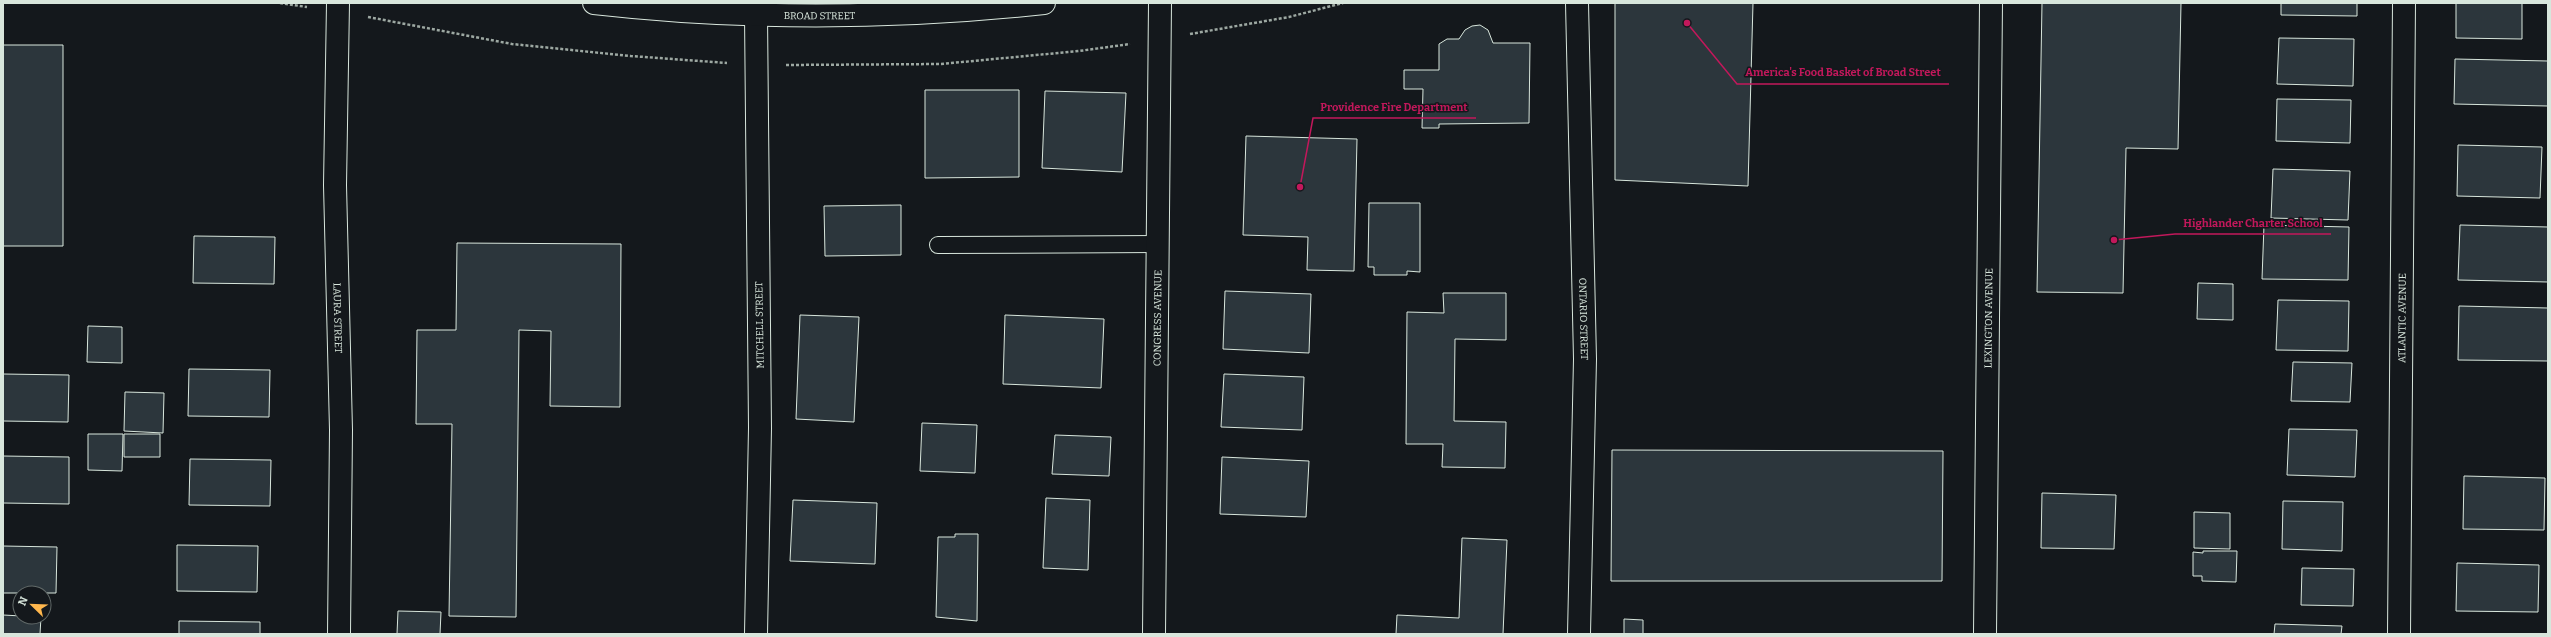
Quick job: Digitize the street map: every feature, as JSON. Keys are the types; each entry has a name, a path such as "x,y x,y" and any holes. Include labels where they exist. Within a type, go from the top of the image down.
{"street":[{"name":"LAURA STREET","path":"338,3 335,185 341,430 339,634"},
{"name":"BROAD STREET","path":"594,3 756,15 805,9 956,12 1044,3"},
{"name":"CONGRESS AVENUE","path":"1154,634 1160,3"},
{"name":"ONTARIO STREET","path":"1577,3 1585,359 1579,634"},
{"name":"LEXINGTON AVENUE","path":"1985,634 1991,3"},
{"name":"ATLANTIC AVENUE","path":"2399,634 2404,3"},
{"name":"MITCHELL STREET","path":"756,15 760,428 756,634"}],"lane":[{"path":"938,246 1158,244"}],"building":[{"path":"1615,3 1753,3 1748,186 1615,180"},
{"path":"2042,3 2181,3 2178,149 2126,148 2123,293 2037,292"},
{"path":"2281,3 2357,3 2357,16 2281,15"},
{"path":"2456,3 2522,3 2522,39 2456,38"},
{"path":"1480,25 1488,30 1493,43 1530,43 1529,123 1439,124 1439,128 1422,128 1423,89 1404,89 1404,70 1439,70 1439,44 1447,39 1459,39 1465,30 1472,26"},
{"path":"2279,38 2354,39 2353,86 2277,84"},
{"path":"3,45 63,45 63,246 3,246"},
{"path":"2455,59 2548,61 2548,106 2454,104"},
{"path":"925,90 1019,90 1019,177 925,178"},
{"path":"1045,91 1126,93 1122,172 1042,168"},
{"path":"2277,99 2351,100 2350,143 2276,141"},
{"path":"1246,136 1357,139 1354,271 1307,270 1308,237 1243,235"},
{"path":"2458,145 2542,147 2540,198 2457,196"},
{"path":"2273,169 2350,171 2348,220 2271,218"},
{"path":"1369,203 1420,203 1420,272 1407,271 1407,275 1374,275 1374,267 1368,267"},
{"path":"901,205 901,255 825,256 824,206"},
{"path":"2264,225 2349,227 2348,280 2262,279"},
{"path":"2460,225 2548,227 2548,282 2458,280"},
{"path":"194,236 275,237 274,284 193,283"},
{"path":"457,243 621,244 620,407 550,406 551,331 519,330 516,617 449,616 452,424 416,424 417,330 456,330"},
{"path":"2198,283 2233,284 2233,320 2197,319"},
{"path":"1225,291 1311,294 1309,353 1223,349"},
{"path":"1443,293 1506,293 1506,340 1455,339 1454,421 1506,422 1505,468 1442,467 1443,444 1406,444 1407,312 1444,313"},
{"path":"2278,300 2349,301 2348,351 2276,350"},
{"path":"2459,306 2548,308 2548,361 2458,360"},
{"path":"800,315 859,317 854,422 796,419"},
{"path":"1005,315 1104,319 1101,388 1003,384"},
{"path":"88,326 122,327 122,363 87,362"},
{"path":"2293,362 2352,363 2350,402 2291,401"},
{"path":"189,369 270,370 269,417 188,416"},
{"path":"3,374 69,375 68,422 3,421"},
{"path":"1224,374 1304,377 1302,430 1221,427"},
{"path":"125,392 164,393 163,433 124,431"},
{"path":"922,423 977,425 975,473 920,471"},
{"path":"2289,429 2357,430 2355,477 2287,475"},
{"path":"88,434 123,434 122,471 88,470"},
{"path":"124,434 160,434 160,457 124,457"},
{"path":"1055,435 1111,437 1109,476 1052,474"},
{"path":"1612,450 1943,451 1942,581 1611,581"},
{"path":"3,456 69,457 69,504 3,503"},
{"path":"1222,457 1309,461 1306,517 1220,514"},
{"path":"190,459 271,460 270,506 189,505"},
{"path":"2464,476 2545,478 2544,530 2463,529"},
{"path":"2042,493 2116,495 2114,549 2041,548"},
{"path":"1046,498 1090,500 1088,570 1043,568"},
{"path":"793,500 877,503 875,564 790,561"},
{"path":"2283,501 2343,502 2342,551 2282,549"},
{"path":"2194,512 2230,513 2230,549 2194,548"},
{"path":"955,534 978,534 977,621 936,617 938,537 955,537"},
{"path":"1462,538 1507,540 1503,634 1396,634 1397,615 1459,618"},
{"path":"177,545 258,546 257,592 177,591"},
{"path":"3,546 57,547 56,593 52,593 52,585 12,585 12,593 3,593"},
{"path":"2203,551 2237,551 2236,582 2202,581 2202,576 2193,576 2193,552 2203,553"},
{"path":"2457,563 2539,565 2538,612 2456,611"},
{"path":"2302,568 2354,569 2353,606 2301,605"},
{"path":"398,611 441,612 440,634 397,634"},
{"path":"3,615 12,615 12,625 41,625 40,634 3,634"},
{"path":"1624,619 1643,620 1643,634 1624,634"},
{"path":"179,621 260,622 260,634 179,634"},
{"path":"2275,624 2342,626 2341,634 2274,634"}],"place":[{"name":"America's Food Basket of Broad Street","path":"1687,23"},
{"name":"Providence Fire Department","path":"1300,187"},
{"name":"Highlander Charter School","path":"2114,240"}]}
